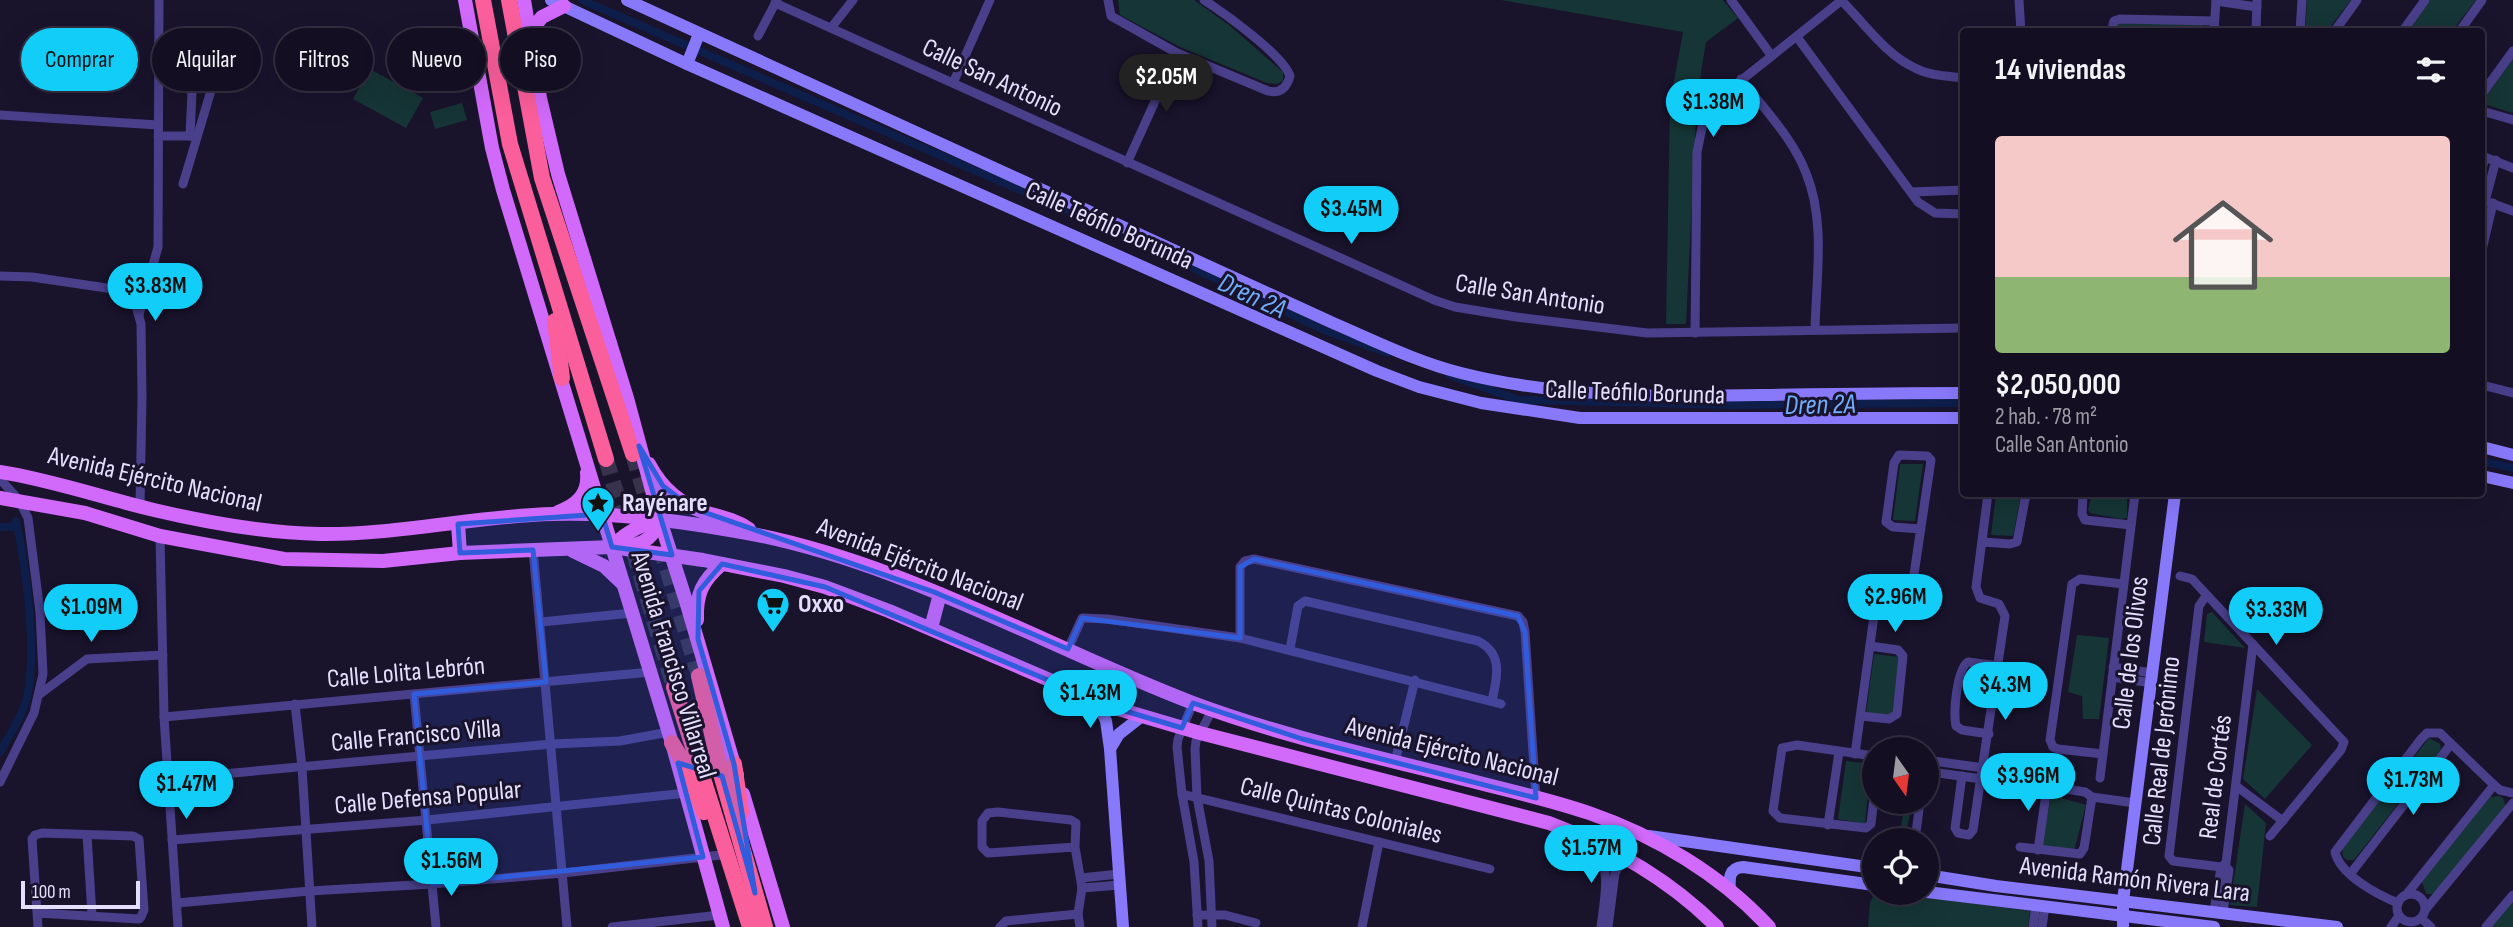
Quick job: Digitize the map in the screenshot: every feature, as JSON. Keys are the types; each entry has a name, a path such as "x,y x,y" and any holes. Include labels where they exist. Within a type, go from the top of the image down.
{"highway":[{"path":"483,0 510,144 606,459"},
{"name":"Avenida Francisco Villarreal","path":"515,4 542,178 636,450"},
{"path":"570,263 602,347 627,398"},
{"path":"554,290 552,299 562,379"},
{"name":"Avenida Francisco Villarreal","path":"699,676 728,769"},
{"name":"Avenida Francisco Villarreal","path":"674,687 748,923"},
{"path":"671,738 693,784 748,923"},
{"path":"728,769 765,927"}],"main road":[{"name":"Avenida Francisco Villarreal","path":"465,0 492,148 671,738 722,921"},
{"name":"Calle Teófilo Borunda","path":"631,1 697,37 1331,325 1442,368 1551,390 1852,405 1960,418"},
{"name":"Calle Teófilo Borunda","path":"557,3 1419,387 1525,411 1604,419 1852,405 1960,393"},
{"path":"533,28 557,3"},
{"name":"Avenida Francisco Villarreal","path":"515,4 527,28"},
{"path":"689,60 697,37"},
{"name":"Avenida Francisco Villarreal","path":"540,91 551,148 627,398 636,450 672,555 727,735 728,769 783,927"},
{"path":"1321,342 1331,325"},
{"path":"2485,448 2513,455"},
{"path":"636,450 663,486 681,502 733,520 755,534"},
{"path":"552,514 569,508 581,498 588,483 586,461"},
{"name":"Avenida Ejército Nacional","path":"0,472 220,525 275,532 366,533 552,514 602,514 755,534 826,553 940,594 1212,710 1302,739 1589,813 1643,836 1687,859 1730,890 1769,927"},
{"path":"2485,477 2513,483"},
{"name":"Calle de los Olivos","path":"2120,922 2175,497"},
{"name":"Avenida Ejército Nacional","path":"0,498 85,513 160,536 284,559 383,561 460,553 612,547 722,564 816,584 931,628 1097,701 1142,716 1549,822 1625,857 1671,887 1714,926"},
{"path":"612,547 636,527 660,520"},
{"path":"458,524 460,553"},
{"path":"569,549 604,566 623,584"},
{"path":"698,639 699,591 706,578 722,564"},
{"path":"931,628 940,594"},
{"path":"1097,701 1106,721 1110,749 1123,927"},
{"path":"1110,749 1119,734 1142,716"},
{"path":"671,738 702,773 709,776 728,769"},
{"path":"1643,836 1862,866"},
{"path":"1730,890 1731,872 1743,867 1862,883"},
{"name":"Avenida Ramón Rivera Lara","path":"1939,877 2337,927"},
{"name":"Avenida Ramón Rivera Lara","path":"1939,893 2041,906 2120,922 2214,927"}],"street":[{"path":"139,317 158,247 159,0"},
{"path":"831,28 853,0"},
{"path":"953,83 990,0"},
{"path":"1108,0 1111,16 1177,53 1268,91 1282,91 1289,83 1290,76 1284,65 1204,0"},
{"path":"1731,0 1771,55"},
{"path":"1695,333 1699,136 1712,107 1741,79 1842,0 1888,48 1912,67 1924,72 1960,77"},
{"path":"2019,0 2021,28"},
{"path":"2214,28 2216,0 2257,4 2256,28"},
{"path":"2300,28 2302,0"},
{"path":"2337,28 2357,0"},
{"path":"2405,28 2425,0"},
{"path":"2462,28 2482,0"},
{"path":"758,36 776,1"},
{"name":"Calle San Antonio","path":"776,1 1127,163 1455,307 1647,333 1960,328"},
{"path":"2112,28 2114,22 2120,19 2214,21"},
{"path":"1797,37 1925,208 1935,213 1960,215"},
{"path":"183,184 194,136 219,64 194,48 194,136"},
{"path":"2485,90 2513,51"},
{"path":"1127,163 1177,53"},
{"path":"1741,79 1798,156 1811,185 1818,225 1815,330"},
{"path":"2485,112 2512,120"},
{"path":"0,115 158,125"},
{"path":"158,136 194,136"},
{"path":"2485,157 2513,168"},
{"path":"2496,160 2486,201 2513,211"},
{"path":"1911,192 1960,190"},
{"path":"0,276 32,277 120,290 136,306 139,317 142,397 140,506"},
{"path":"2485,386 2513,393"},
{"path":"1855,754 1878,591 1884,587 1903,589 1912,585 1921,529 1931,460 1927,456 1899,456 1894,463 1886,522 1894,527 1921,529"},
{"path":"0,479 19,500 28,518 40,612 43,674 31,721 0,782"},
{"path":"1962,776 1955,824 1956,831 1969,835 1973,832 1984,768 2004,611 1999,604 1980,598 1976,587 1988,497"},
{"path":"1983,542 2017,542 2025,497"},
{"path":"2083,497 2081,514 2085,520 2131,525"},
{"path":"2100,778 2135,497"},
{"path":"160,536 164,717 177,927"},
{"path":"533,550 567,927"},
{"path":"1240,638 1240,567 1245,561 1254,559 1518,616 1524,622 1525,632 1536,798"},
{"path":"2180,576 2192,579 2344,742 2341,750 2270,836"},
{"path":"2103,754 2058,749 2053,747 2050,740 2072,584 2080,579 2123,584"},
{"name":"Calle Real de Jerónimo","path":"2206,596 2199,606 2168,853 2173,861 2222,866"},
{"path":"1068,649 1082,618 1108,619 1240,638 1497,702 1496,659 1493,651 1478,642 1305,601 1298,606 1290,649"},
{"path":"541,622 632,613"},
{"name":"Real de Cortés","path":"2218,913 2229,870 2222,866 2236,786 2253,644"},
{"path":"1861,716 1889,719 1897,714 1903,656 1898,650 1870,646"},
{"path":"40,694 87,659 163,654"},
{"path":"1989,734 1962,730 1956,726 1961,669 1968,662 1999,666"},
{"name":"Calle Lolita Lebrón","path":"164,717 651,672"},
{"path":"2112,672 2152,678"},
{"path":"1395,762 1415,680"},
{"path":"414,694 436,927"},
{"path":"1193,703 1177,747 1194,862 1198,927"},
{"path":"295,704 302,767 312,927"},
{"path":"1212,710 1195,749 1197,797 1209,861 1212,927"},
{"path":"2403,922 2398,903 2367,888 2337,860 2336,849 2421,739 2427,733 2435,732 2500,790 2513,793"},
{"name":"Calle Francisco Villa","path":"167,779 552,744 671,738"},
{"path":"1862,755 1791,744 1782,748 1772,808 1774,814 1780,818 1862,829 1868,827 1871,814"},
{"path":"2351,873 2451,744"},
{"path":"1828,825 1839,752"},
{"path":"1939,760 1984,768"},
{"path":"1939,774 1982,779"},
{"path":"2398,903 2494,785"},
{"path":"2236,786 2283,821"},
{"path":"2038,850 2046,794 2050,789 2085,792 2092,797 2135,803"},
{"name":"Calle Defensa Popular","path":"172,840 427,820 687,793"},
{"name":"Calle Quintas Coloniales","path":"1182,794 1490,869"},
{"path":"2020,847 2080,854 2084,848 2092,797"},
{"path":"2391,927 2421,918 2513,803"},
{"path":"1075,847 988,853 982,847 982,821 988,813 998,812 1070,820 1077,825 1075,847 1082,883 1078,914 1080,927"},
{"path":"37,913 139,919 144,910 139,839 133,836 42,833 32,839 37,913 38,927"},
{"path":"87,835 92,915"},
{"path":"1595,841 1606,871 1608,927"},
{"path":"1362,927 1379,842"},
{"path":"177,903 564,873 721,855"},
{"path":"1601,927 1615,873 1625,857"},
{"path":"1082,883 1120,879"},
{"path":"2406,895 2418,895 2424,901 2426,909"},
{"path":"2486,927 2513,895"},
{"path":"2033,927 2041,906"},
{"path":"2041,906 2042,927"},
{"path":"1000,927 1006,921 1078,914"},
{"path":"1197,915 1225,915 1256,923"},
{"path":"2421,918 2431,927"},
{"path":"612,927 722,921"}],"highlighted area":[{"path":"639,446 663,486 692,508 934,592 1068,649 1082,618 1240,638 1240,567 1254,559 1518,616 1525,632 1536,798 1302,739 1193,703 1182,728 1115,708 825,587 722,564 699,591 698,639 734,764 755,893 722,776 678,763 703,857 432,884 414,694 546,682 533,550 460,553 458,524 602,514 612,547 672,555"}],"green space":[{"path":"1118,0 1194,0 1229,25 1283,72 1283,81 1277,84 1267,83 1180,47 1120,15"},
{"path":"1501,0 1723,0 1738,18 1706,42 1697,97 1686,324 1666,324 1670,103 1683,32"},
{"path":"2307,0 2351,0 2329,28 2305,28"},
{"path":"2430,0 2476,0 2454,28 2410,28"},
{"path":"2123,22 2202,25 2208,28 2117,28"},
{"path":"2513,58 2513,112 2485,104 2485,99"},
{"path":"373,71 387,78 387,91 410,91 423,98 406,128 353,99 358,91 373,91"},
{"path":"462,103 467,120 435,129 430,112"},
{"path":"1900,464 1923,464 1915,521 1893,520"},
{"path":"1996,497 2020,497 2013,536 1991,535"},
{"path":"2091,497 2127,497 2127,518 2090,513 2088,510"},
{"path":"2212,612 2245,648 2204,642 2207,614"},
{"path":"2077,635 2109,638 2099,719 2083,719 2082,696 2068,692"},
{"path":"1874,654 1900,657 1892,715 1866,713"},
{"path":"2257,689 2312,745 2265,799 2243,779"},
{"path":"2429,738 2440,744 2441,749 2354,860 2347,860 2343,857 2342,847"},
{"path":"1846,761 1862,763 1862,814 1866,814 1865,824 1838,819"},
{"path":"2051,795 2086,805 2074,851 2042,846"},
{"path":"2490,797 2503,798 2506,806 2434,894 2426,894 2422,882"},
{"path":"2245,804 2266,823 2257,907 2230,905"},
{"path":"1903,814 1910,814 1907,828 1901,828"},
{"path":"1939,899 2030,911 2028,927 1868,927 1870,905 1939,905"},
{"path":"2513,901 2513,927 2491,927"}],"waterway":[{"name":"Dren 2A","path":"582,0 1117,232 1324,330 1388,353"},
{"name":"Dren 2A","path":"1449,375 1519,400 1734,405 1960,403"},
{"name":"Dren 2A","path":"2485,462 2513,468"},
{"path":"0,752 25,704 31,664 30,613 16,521"},
{"path":"0,527 17,527"}],"tunnel":[{"path":"633,454 699,676"},
{"path":"606,459 674,687"}],"place":[{"name":"Rayénare","path":"598,533"},
{"name":"Oxxo","path":"773,634"}]}
